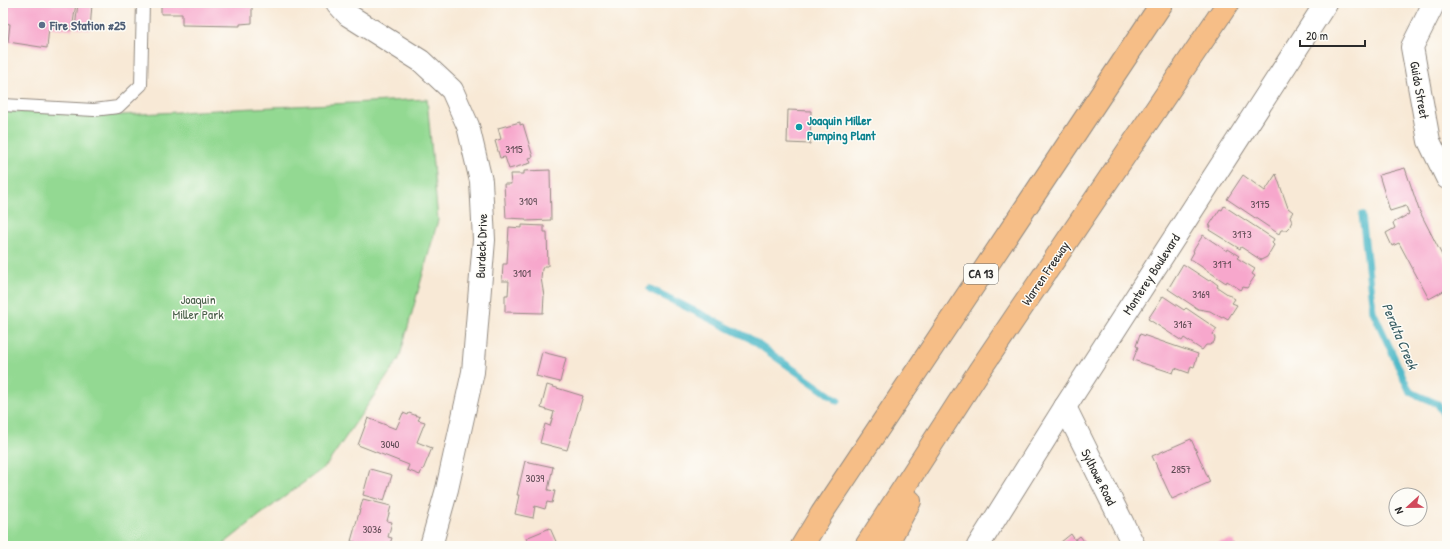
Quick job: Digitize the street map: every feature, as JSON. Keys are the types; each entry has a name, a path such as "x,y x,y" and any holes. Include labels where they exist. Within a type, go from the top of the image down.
{"highway":[{"name":"CA 13","path":"802,546 826,507 1162,3"},
{"name":"Warren Freeway","path":"866,546 979,371 1228,3"},
{"path":"886,546 979,371"}],"street":[{"name":"Burdeck Drive","path":"337,3 348,15 421,61 452,90 468,126 481,181 484,240 473,372 447,489 432,546"},
{"name":"Monterey Boulevard","path":"978,546 1065,407 1326,3"},
{"name":"Guido Street","path":"1434,3 1412,47 1429,141 1447,178"},
{"name":"Sylhowe Road","path":"1065,407 1134,546"}],"lane":[{"path":"3,105 94,110 118,107 141,85 144,3"}],"green space":[{"name":"Joaquin Miller Park","path":"427,99 438,220 399,359 326,466 221,546 3,546 3,111 121,115"}],"building":[{"name":"Fire Station #25","path":"8,3 76,3 72,30 49,27 47,48 8,42 10,24 5,23"},
{"path":"78,3 92,4 90,30 75,28"},
{"path":"161,3 252,3 252,23 240,24 240,26 182,25 182,14 161,14"},
{"name":"Joaquin Miller Pumping Plant","path":"788,110 811,111 810,144 787,143"},
{"path":"520,122 520,125 523,124 533,157 529,158 531,163 509,169 505,157 500,158 495,141 501,139 498,128"},
{"path":"1405,168 1419,210 1447,265 1447,289 1429,299 1399,243 1392,246 1386,233 1395,228 1393,223 1409,214 1406,206 1390,211 1379,175"},
{"path":"550,170 551,220 526,221 526,219 506,218 504,184 511,184 510,174 524,174 524,171"},
{"path":"1276,174 1288,208 1293,212 1290,216 1292,221 1290,226 1286,230 1281,230 1279,234 1227,199 1243,175 1265,191"},
{"path":"1224,206 1274,239 1272,243 1274,245 1267,257 1261,260 1241,247 1240,249 1209,230 1211,226 1209,226 1220,209 1222,210"},
{"path":"522,225 544,226 544,232 547,232 548,266 544,266 542,269 541,278 544,296 543,313 505,312 505,295 508,295 509,281 502,281 503,264 507,264 509,227 522,228"},
{"path":"1203,235 1227,251 1228,249 1239,256 1237,258 1255,269 1252,274 1255,276 1247,288 1243,287 1241,290 1227,281 1226,283 1190,259"},
{"path":"1183,264 1209,281 1210,279 1218,285 1217,287 1235,299 1232,303 1237,305 1228,319 1223,316 1222,318 1210,311 1198,309 1168,289"},
{"path":"1163,296 1184,310 1186,308 1217,329 1213,334 1215,338 1214,342 1210,345 1206,345 1202,350 1184,338 1182,341 1148,319"},
{"path":"1140,334 1198,354 1194,367 1191,366 1189,373 1175,368 1173,373 1133,360 1138,347 1136,346"},
{"path":"542,352 566,358 560,382 536,376"},
{"path":"547,385 583,396 567,450 540,443 545,424 550,426 554,412 541,408"},
{"path":"403,413 408,415 409,413 420,417 418,420 425,422 417,442 432,448 420,475 407,470 409,465 358,445 368,418 396,429"},
{"path":"1191,439 1210,482 1172,499 1152,456"},
{"path":"525,461 553,467 548,490 555,491 552,503 547,502 545,509 535,506 533,518 515,514 519,495 517,495"},
{"path":"370,469 392,475 384,501 363,495"},
{"path":"363,499 391,506 387,521 392,522 388,537 392,538 389,546 369,546 351,541"},
{"path":"550,528 558,546 530,546 526,538"},
{"path":"1071,534 1075,540 1080,536 1088,546 1056,546"},
{"path":"1231,540 1235,541 1235,546 1216,546 1215,543 1219,543"}],"waterway":[{"name":"Peralta Creek","path":"1362,215 1373,311 1410,392 1438,404 1447,422"},
{"path":"650,289 749,338 838,401"}],"place":[{"name":"Fire Station #25","path":"42,25"},
{"name":"Joaquin Miller Pumping Plant","path":"799,127"}]}
